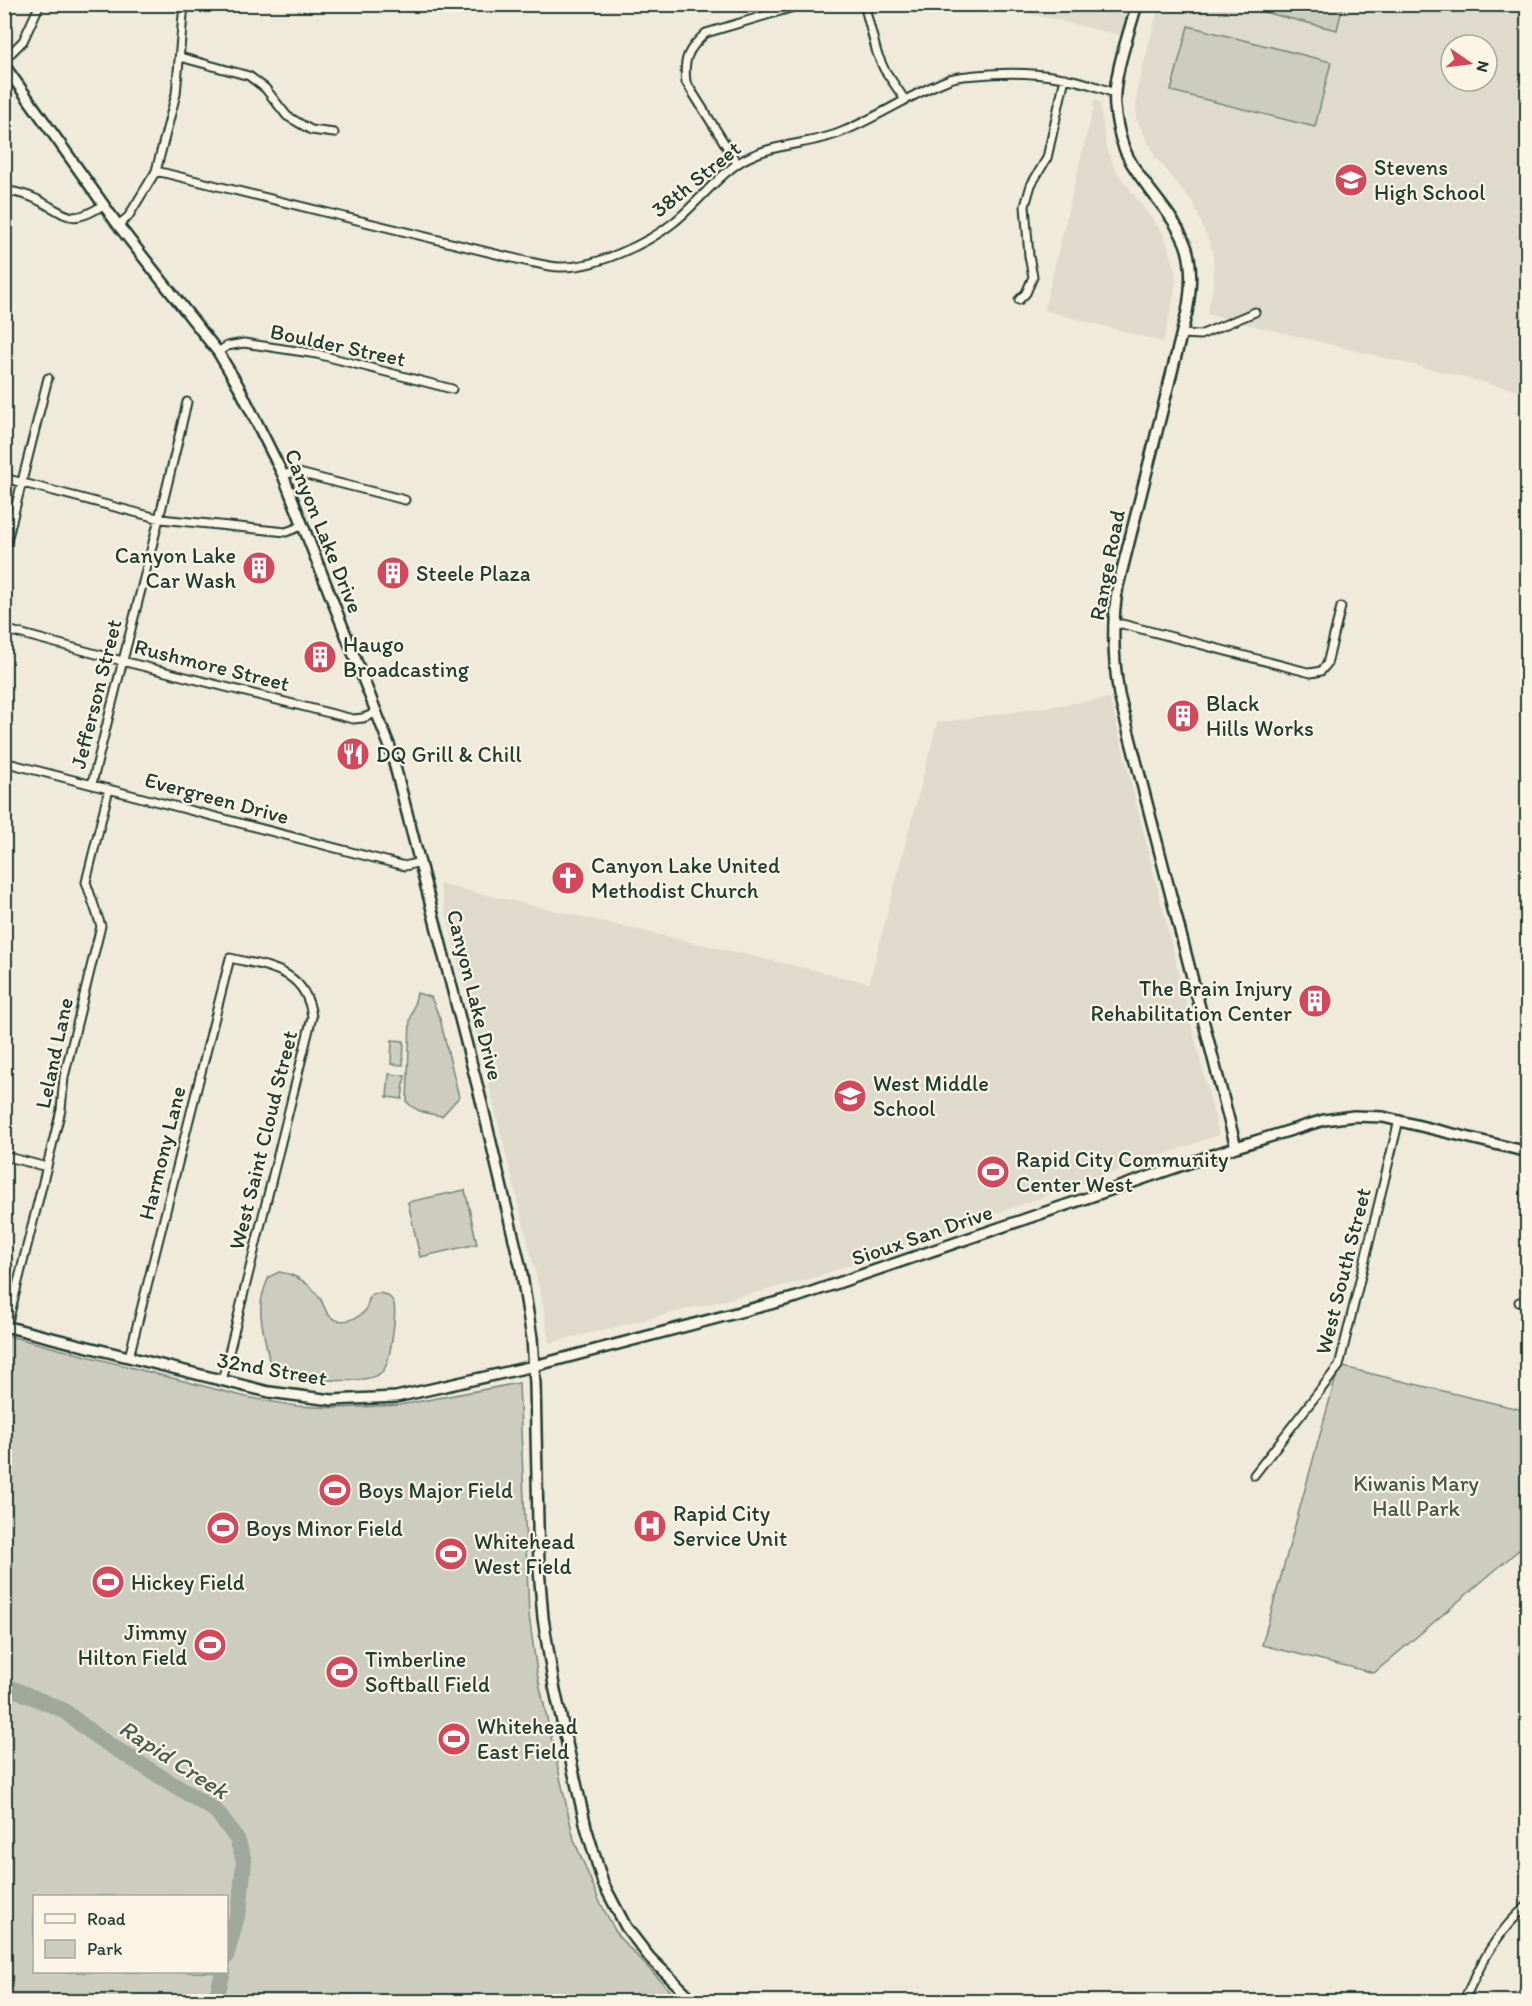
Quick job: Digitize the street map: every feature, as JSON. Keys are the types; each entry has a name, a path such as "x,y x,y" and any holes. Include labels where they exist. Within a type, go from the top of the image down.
{"street":[{"path":"4,60 23,41 40,4"},
{"path":"118,225 128,218 156,171 176,94 184,4"},
{"path":"737,163 686,82 684,67 688,54 695,43 706,33 804,4"},
{"path":"864,4 877,53 884,69 905,100"},
{"name":"Range Road","path":"1137,4 1114,93 1115,109 1125,151 1139,175 1172,219 1187,250 1191,283 1182,334 1120,577 1113,625 1114,660 1119,695 1236,1147"},
{"path":"180,57 249,76 265,88 287,116 311,130 334,133"},
{"name":"Canyon Lake Drive","path":"4,65 118,225 218,352 248,403 283,475 390,747 517,1246 530,1317 534,1366 539,1569 544,1627 554,1686 586,1827 603,1883 626,1927 650,1958 695,2001"},
{"name":"38th Street","path":"156,171 525,261 561,267 588,263 649,239 673,223 737,163 753,154 772,148 803,144 843,132 952,77 1002,73 1065,78 1114,93"},
{"path":"1019,300 1026,294 1033,277 1025,206 1031,185 1047,158 1065,78"},
{"path":"4,190 34,198 63,214 76,218 104,206"},
{"path":"1182,334 1200,335 1255,312"},
{"name":"Boulder Street","path":"218,352 227,346 244,344 317,354 452,389"},
{"path":"4,553 48,378"},
{"name":"Jefferson Street","path":"92,784 122,661 161,519 187,402"},
{"path":"283,475 295,472 405,500"},
{"path":"4,478 161,519 286,532 302,526"},
{"path":"1113,625 1122,624 1311,674 1321,671 1327,664 1341,607"},
{"name":"Rushmore Street","path":"4,629 353,719 363,718 376,712"},
{"name":"Evergreen Drive","path":"4,762 405,866 420,862"},
{"name":"Leland Lane","path":"6,1326 61,1110 64,1077 101,926 86,882 109,789"},
{"name":"Harmony Lane","path":"129,1357 230,958"},
{"name":"West Saint Cloud Street","path":"222,1381 312,1017 310,1000 301,986 287,975 273,968 230,958"},
{"path":"4,978 7,970"},
{"name":"Sioux San Drive","path":"534,1366 797,1297 1236,1147 1331,1119 1368,1116 1399,1120 1527,1152"},
{"name":"West South Street","path":"1254,1475 1339,1366 1399,1120"},
{"path":"4,1156 47,1167"},
{"path":"1519,1302 1527,1300"},
{"name":"32nd Street","path":"6,1326 222,1381 295,1396 332,1400 363,1400 409,1395 534,1366"},
{"path":"1463,2001 1493,1942 1527,1905"}],"shaded area":[{"path":"1025,5 1137,5 1128,37 1023,12"},
{"name":"Stevens High School","path":"1159,5 1527,5 1527,393 1207,314 1214,282 1213,252 1193,202 1156,158 1136,118 1137,89"},
{"path":"1095,100 1100,102 1106,147 1116,171 1164,235 1173,261 1176,280 1163,342 1044,310"},
{"name":"West Middle School","path":"1110,698 1219,1135 807,1280 549,1343 542,1299 439,884 869,983 937,723"}],"green space":[{"path":"1343,4 1337,30 1235,5"},
{"path":"1188,26 1331,62 1315,127 1171,91"},
{"path":"417,993 431,997 440,1019 459,1097 442,1116 419,1110 407,1102 410,1021"},
{"path":"392,1040 404,1041 403,1065 391,1064"},
{"path":"389,1074 405,1076 402,1099 387,1097"},
{"path":"465,1190 477,1244 420,1257 408,1202"},
{"path":"279,1272 291,1275 308,1285 321,1300 328,1314 333,1319 342,1321 361,1315 371,1295 381,1293 388,1296 394,1304 393,1328 388,1359 382,1372 376,1376 359,1380 339,1380 290,1377 274,1371 270,1367 262,1322 261,1301 269,1277"},
{"path":"5,1335 246,1397 296,1406 338,1408 400,1405 519,1383 529,1615 537,1673 574,1840 599,1900 618,1936 680,2001 5,2001"},
{"name":"Kiwanis Mary Hall Park","path":"1339,1366 1527,1411 1527,1543 1374,1673 1262,1645"}],"waterway":[{"name":"Rapid Creek","path":"4,1685 63,1710 97,1737 216,1811 237,1839 244,1861 240,1905 228,1950"},
{"name":"Rapid Creek","path":"215,2002 223,1973"}],"place":[{"name":"Stevens High School","path":"1351,180"},
{"name":"Canyon Lake Car Wash","path":"259,568"},
{"name":"Steele Plaza","path":"393,573"},
{"name":"Haugo Broadcasting","path":"320,657"},
{"name":"Black Hills Works","path":"1183,716"},
{"name":"DQ Grill & Chill","path":"353,754"},
{"name":"Canyon Lake United Methodist Church","path":"568,878"},
{"name":"The Brain Injury Rehabilitation Center","path":"1315,1001"},
{"name":"West Middle School","path":"850,1096"},
{"name":"Rapid City Community Center West","path":"993,1172"},
{"name":"Boys Major Field","path":"335,1490"},
{"name":"Rapid City Service Unit","path":"650,1526"},
{"name":"Boys Minor Field","path":"223,1528"},
{"name":"Whitehead West Field","path":"451,1554"},
{"name":"Hickey Field","path":"108,1582"},
{"name":"Jimmy Hilton Field","path":"210,1645"},
{"name":"Timberline Softball Field","path":"342,1672"},
{"name":"Whitehead East Field","path":"454,1739"}]}
